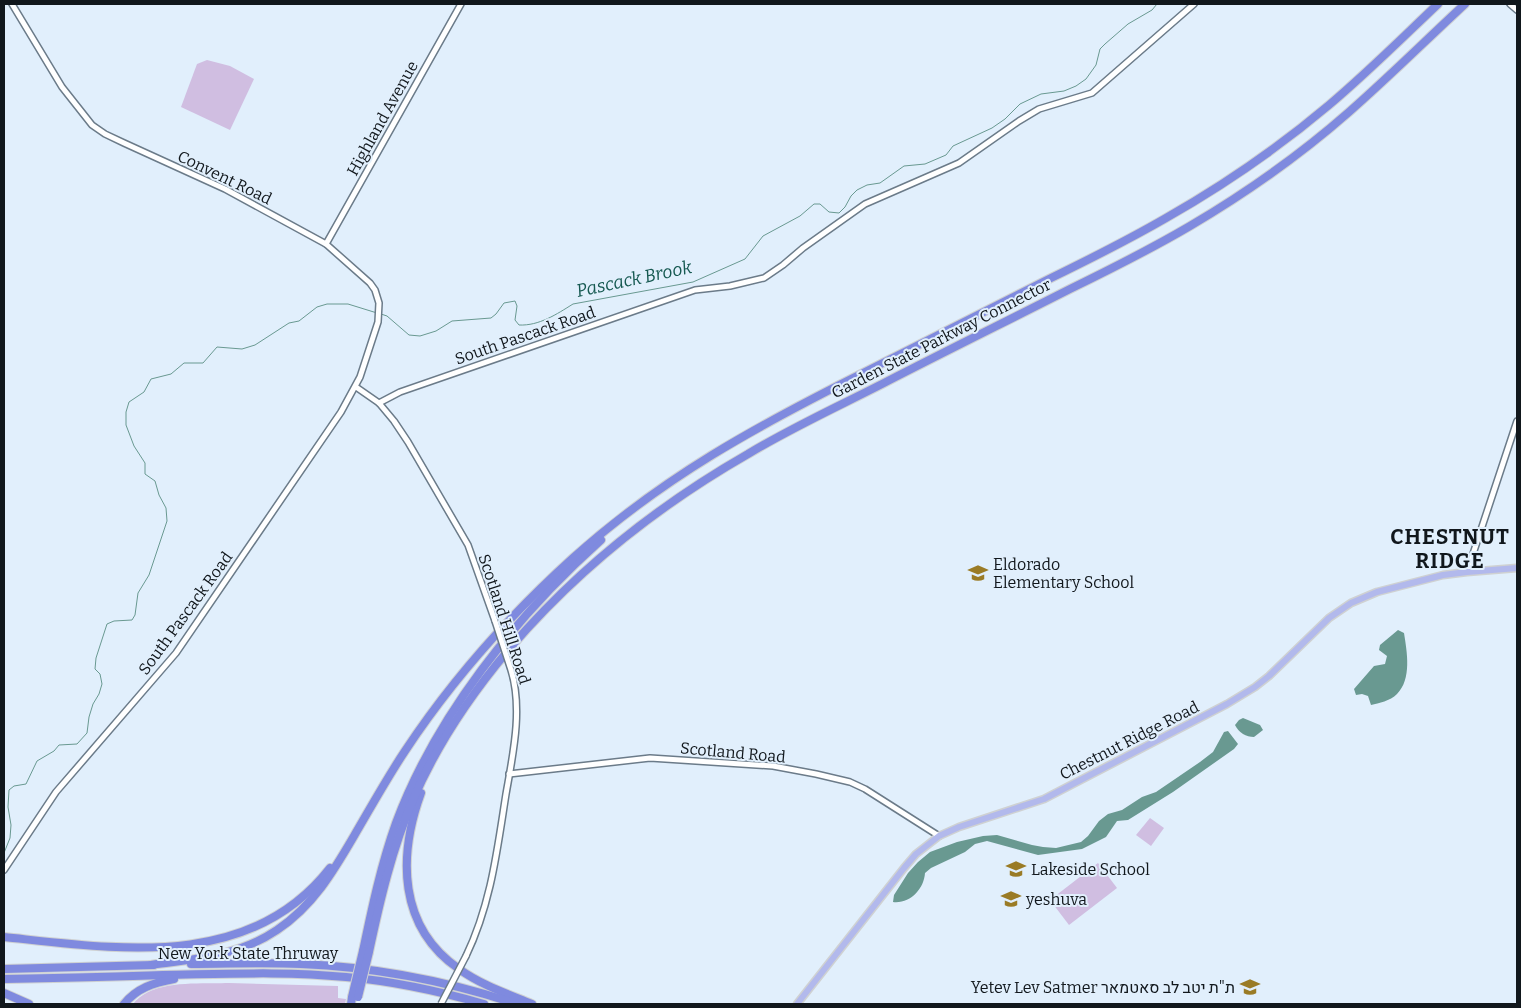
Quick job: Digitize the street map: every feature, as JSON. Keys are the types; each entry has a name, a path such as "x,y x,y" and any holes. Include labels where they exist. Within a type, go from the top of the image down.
{"highway":[{"name":"Garden State Parkway Connector","path":"658,489 710,454 773,418 1119,244 1206,195 1260,159 1316,115 1365,73 1438,4"},
{"name":"Garden State Parkway Connector","path":"454,723 505,654 554,601 606,552 669,504 716,472 785,433 1138,255 1213,212 1278,168 1329,129 1465,4"},
{"path":"151,966 222,955 251,945 270,935 313,900 330,876 412,740 455,682 522,606 572,558 658,489"},
{"path":"355,1001 379,878 396,823 420,769 448,719 490,660 536,604 587,553 658,489"},
{"path":"366,951 389,866 403,825 426,772 454,723"},
{"path":"454,723 426,780 412,821 407,847 406,867 410,899 426,935 449,961 475,979 532,1004"},
{"path":"4,937 138,948 192,944 234,936 269,921 302,898 322,879 353,838"},
{"name":"New York State Thruway","path":"4,969 271,963 352,968 422,978 517,1004"},
{"name":"New York State Thruway","path":"4,980 284,973 360,978 412,986 484,1004"},
{"path":"124,1004 145,986 194,974"},
{"path":"4,993 29,1004"}],"main road":[{"name":"Chestnut Ridge Road","path":"797,1004 904,868 916,854 939,836 959,827 1044,798 1234,700 1269,676 1329,618 1351,602 1377,592 1426,579 1467,572 1517,568"}],"street":[{"name":"Convent Road","path":"12,4 62,87 92,125 124,143 225,189 326,244 370,283 378,297 378,322 356,387"},
{"name":"Highland Avenue","path":"326,244 461,4"},
{"name":"South Pascack Road","path":"379,403 400,392 695,290 730,286 764,278 865,204 959,163 1038,109 1092,93 1194,4"},
{"path":"1510,4 1517,10"},
{"name":"South Pascack Road","path":"4,870 56,792 176,653 341,412 356,387"},
{"name":"Scotland Hill Road","path":"356,387 379,403 394,421 468,545 495,621 517,693 510,774 492,881 481,921 466,956 441,1004"},
{"path":"1467,572 1517,420"},
{"name":"Scotland Road","path":"510,774 650,758 773,766 850,782 865,789 939,836"}],"shaded area":[{"path":"207,60 230,66 254,79 230,130 181,107 197,64"},
{"path":"1398,630 1404,633 1407,665 1405,681 1397,694 1371,705 1368,696 1356,695 1354,689 1374,666 1385,664 1387,656 1379,650 1380,645"},
{"path":"1243,718 1260,725 1263,730 1254,737 1243,734 1235,725"},
{"path":"1228,731 1238,744 1234,749 1173,792 1128,820 1117,821 1106,837 1082,849 1038,855 987,841 975,844 965,852 931,868 925,873 919,890 910,898 905,901 893,902 894,895 908,873 918,862 930,852 957,842 997,835 1043,847 1056,848 1081,842 1099,821 1108,814 1122,810 1142,797 1156,792 1200,762 1213,752 1224,732"},
{"path":"1150,818 1164,828 1151,846 1136,835"},
{"path":"1098,863 1117,888 1069,925 1050,900"},
{"path":"229,983 338,986 338,998 346,999 345,1004 133,1004 141,996 152,990 177,984"}],"waterway":[{"name":"Pascack Brook","path":"381,314 387,316 409,335 420,336 436,331 452,321 491,318 504,303 515,301 517,306 515,320 519,325 526,325 548,319 573,304 693,282 745,259 763,236 800,216 814,204 820,204 829,212 839,213 857,190 867,185 880,183 904,166 925,164 946,155 953,146 992,128 1005,119 1020,104 1041,94 1064,91 1076,86 1086,79 1096,65 1100,49 1128,24 1152,10 1157,4"},
{"name":"Pascack Brook","path":"4,853 10,838 9,790 14,786 26,784 37,761 54,751 59,745 77,744 87,733 89,717 102,684 100,674 95,669 96,658 107,624 114,621 132,620 135,615 138,593 149,575 167,521 166,508 159,495 155,481 145,474 145,463 134,446 126,425 126,412 129,402 144,392 151,379 171,374 184,363 203,363 217,347 242,349 255,345 289,323 299,321 317,307 327,304 348,304 377,313"}],"place":[{"name":"Eldorado Elementary School","path":"978,573"},
{"name":"Lakeside School","path":"1016,869"},
{"name":"yeshuva","path":"1011,899"},
{"name":"Yetev Lev Satmer ת\"ת יטב לב סאטמאר","path":"1250,987"}],"district":[{"name":"CHESTNUT RIDGE","path":"1450,549"}]}
